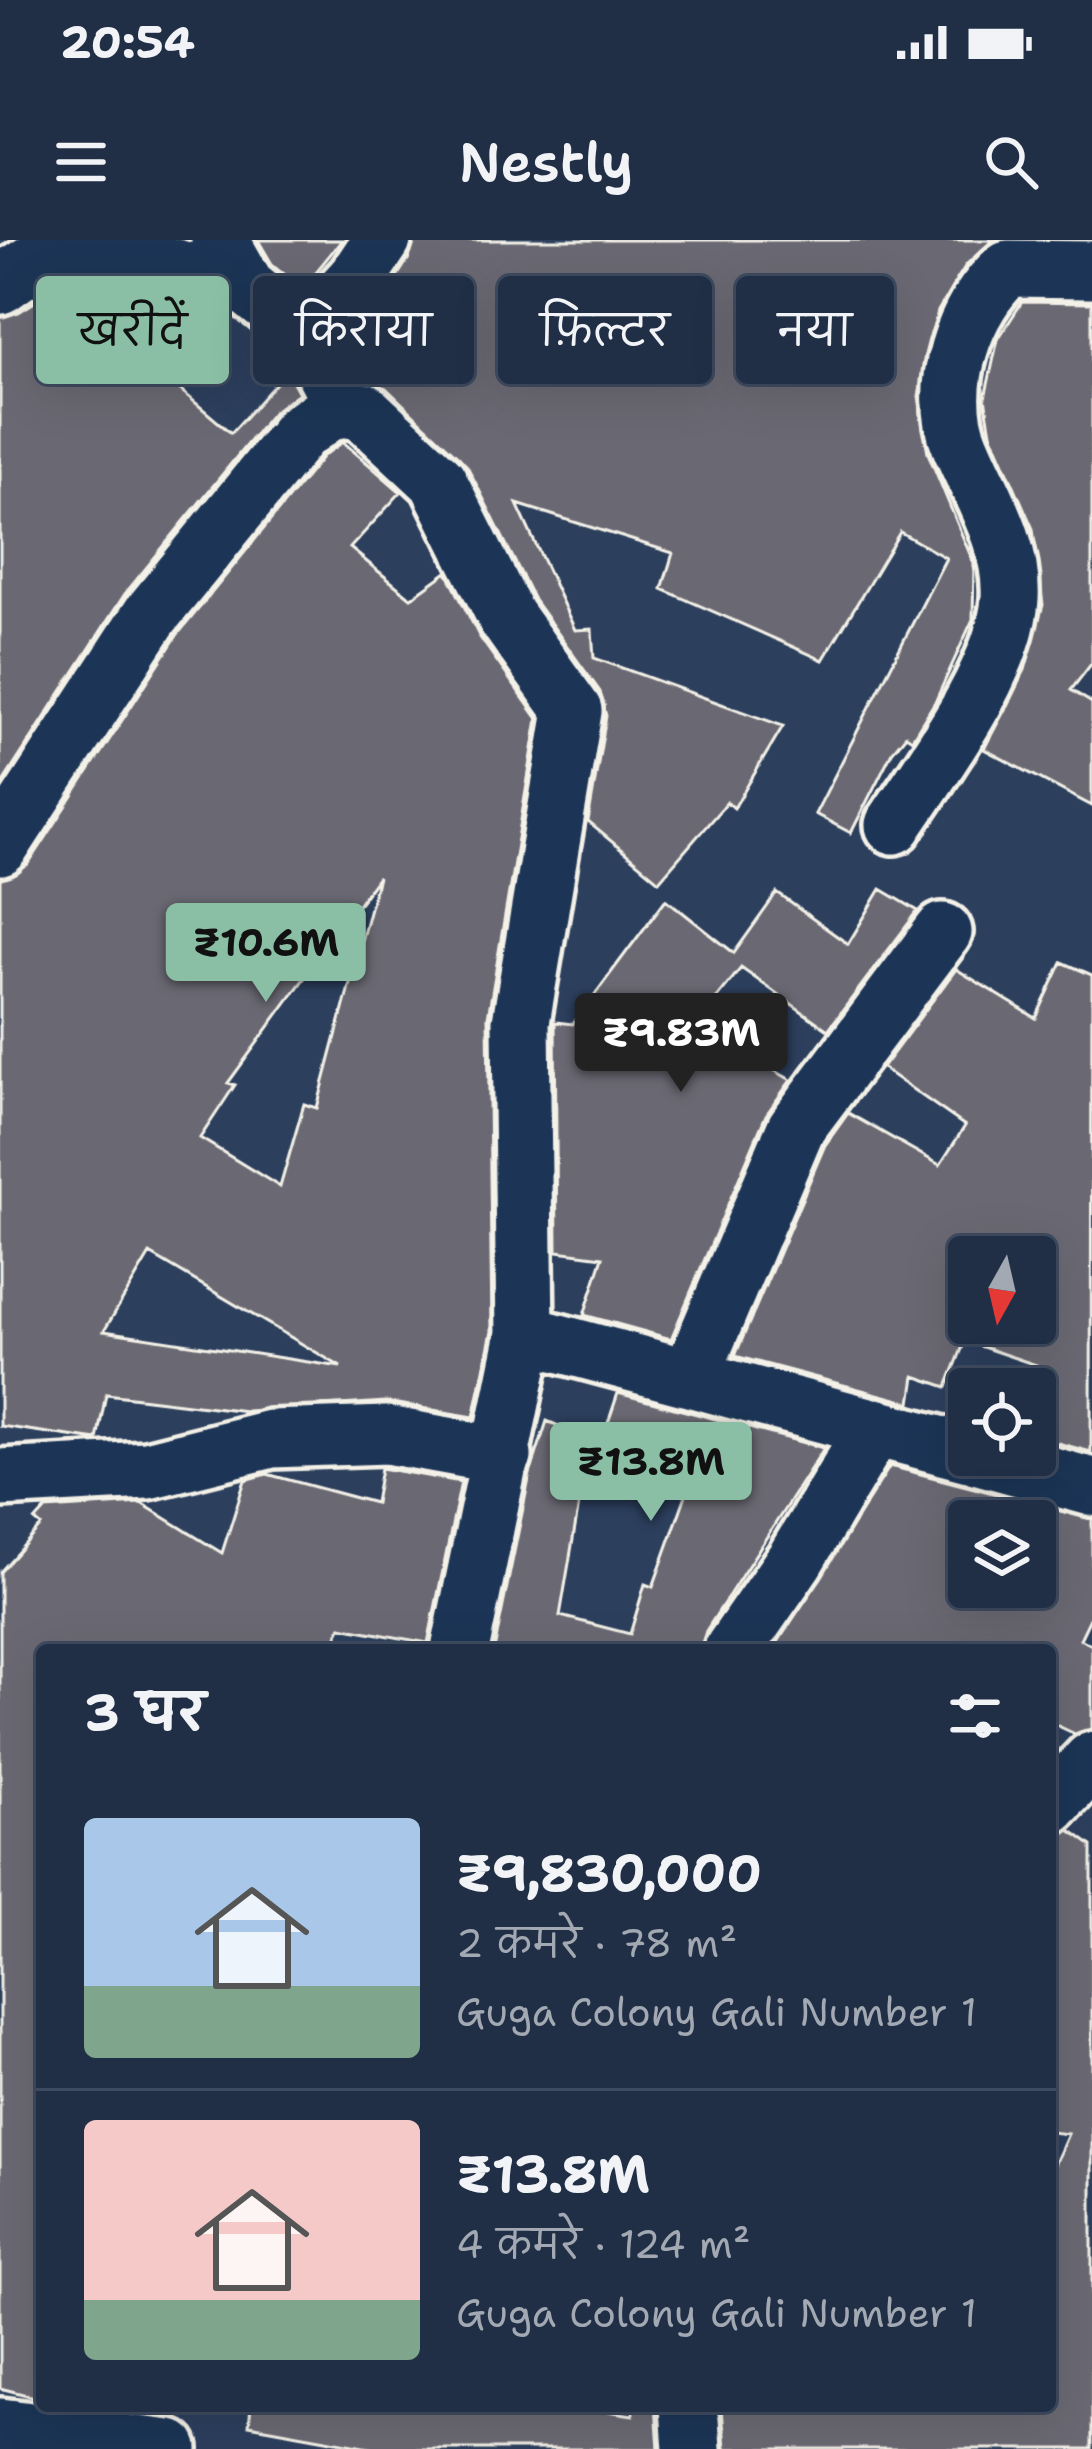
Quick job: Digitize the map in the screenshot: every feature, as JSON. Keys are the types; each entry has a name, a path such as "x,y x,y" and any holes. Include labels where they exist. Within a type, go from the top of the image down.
{"street":[{"path":"358,276 382,240"},
{"path":"0,285 66,246 114,252 180,274 233,263"},
{"path":"894,825 964,720 1004,627 1010,598 991,503 958,439 954,364 974,306 1008,269 1092,269"},
{"path":"331,384 344,408"},
{"path":"0,847 151,615 300,432 344,408 364,412 438,482 506,617 573,711 521,1022 525,1334 461,1644"},
{"path":"690,1378 796,1128 943,932"},
{"path":"525,1334 948,1447"},
{"path":"737,1644 795,1560 875,1427"},
{"path":"0,1478 147,1470 271,1439 387,1436 503,1456"},
{"path":"1056,1471 1088,1478"},
{"path":"1056,1799 1092,1761"},
{"path":"689,2412 692,2449"},
{"path":"0,2427 169,2449"}],"building":[{"path":"258,240 342,240 313,276 286,276 272,264"},
{"path":"415,240 993,240 966,265 938,311 919,396 928,453 974,564 973,619 936,700 912,739 906,735 892,752 851,833 815,814 946,558 900,532 823,660 662,589 673,553 517,504 575,630 592,629 594,658 783,726 734,808 727,802 659,881 588,822 606,716 600,692 534,600 467,466 377,384 474,384 474,276 397,276"},
{"path":"36,301 36,384 179,384 177,387 231,433 275,384 294,384 299,393 274,411 125,594 0,787 0,318"},
{"path":"1022,302 1092,303 1092,663 1071,690 1092,703 1092,806 984,749 1025,670 1043,605 1033,529 991,433 985,398 998,339"},
{"path":"343,442 401,492 350,548 411,598 447,572 479,636 538,719 488,1017 492,1331 474,1417 386,1402 246,1411 106,1394 97,1440 0,1426 0,880 28,865 178,634 323,456","holes":["378,877 317,1108 304,1104 280,1187 200,1138 235,1085 228,1083","150,1254 341,1367 104,1331"]},
{"path":"881,889 918,911 828,1030 741,968 695,1025 791,1080 766,1115 671,1339 584,1315 603,1257 557,1251 555,1022 573,1024 666,899 734,953 777,893 848,944"},
{"path":"1062,962 1092,975 1091,1452 1056,1443 1056,1368 1035,1368 974,1344 1056,1344 1056,1236 948,1236 948,1344 964,1344 954,1368 948,1368 947,1387 915,1376 911,1403 735,1356 825,1145 848,1113 940,1165 965,1126 882,1068 956,969 1036,1018"},
{"path":"618,1393 824,1448 702,1644 495,1644 530,1474 547,1421 590,1439 560,1616 630,1634 645,1584 653,1587 686,1495 594,1465"},
{"path":"890,1466 1020,1500 948,1500 948,1608 1056,1608 1056,1510 1092,1519 1092,1614 1080,1639 1092,1645 1092,1729 1075,1734 1056,1725 1056,1644 777,1644"},
{"path":"381,1468 461,1482 428,1643 341,1627 334,1644 36,1644 36,2397 0,2388 0,1572 41,1526 35,1521 46,1509 141,1503 222,1553 245,1480 267,1474 375,1503"},
{"path":"1070,1830 1092,1846 1092,2449 725,2449 722,2412 1056,2412 1056,2161 1068,2134 1056,2133 1056,1835"},
{"path":"250,2412 656,2412 659,2449 381,2449 249,2425"}]}
